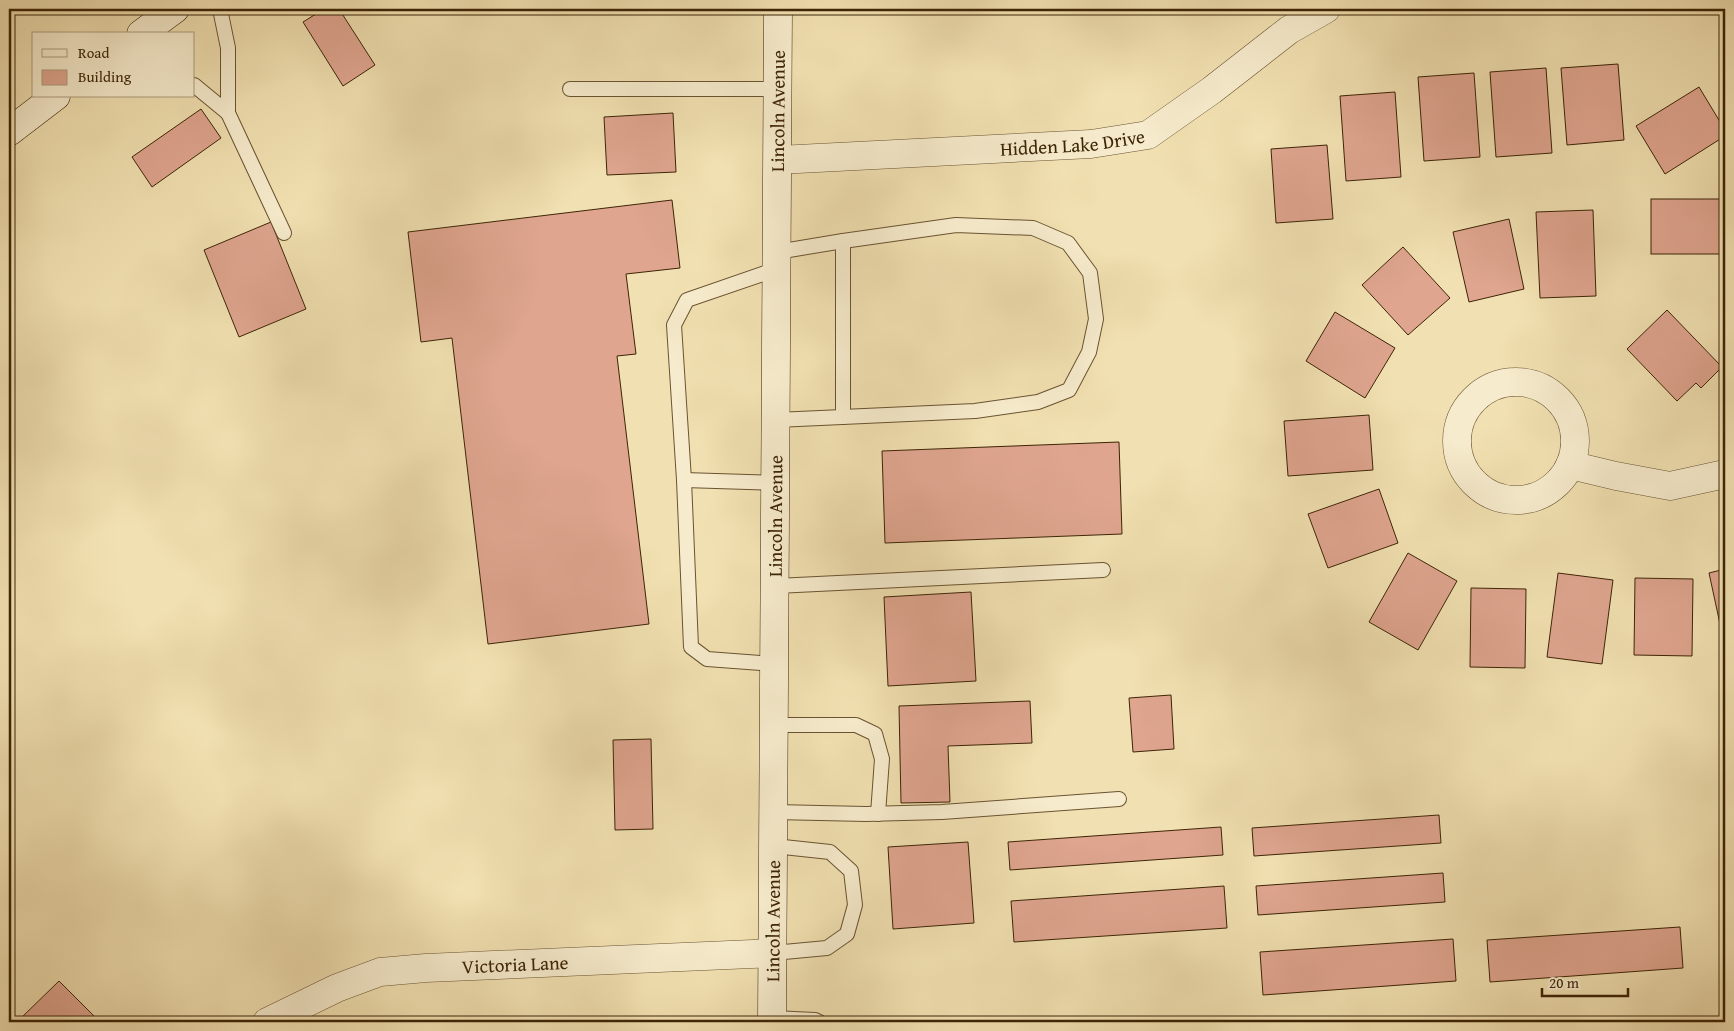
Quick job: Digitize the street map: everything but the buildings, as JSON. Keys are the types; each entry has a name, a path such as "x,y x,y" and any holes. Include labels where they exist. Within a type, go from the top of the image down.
{"street":[{"name":"Lincoln Avenue","path":"772,1020 778,9"},
{"name":"Hidden Lake Drive","path":"778,160 1091,144 1148,135 1212,90 1289,30 1326,9"},
{"path":"9,132 53,98"},
{"path":"1515,381 1534,384 1552,394 1565,408 1573,426 1575,446 1570,465 1559,481 1544,493 1526,499 1506,499 1488,493 1473,481 1462,465 1457,447 1458,428 1465,410 1478,395 1496,385 1515,381"},
{"path":"1570,465 1670,486 1725,474"},
{"name":"Victoria Lane","path":"267,1022 337,988 380,972 426,968 773,952"}],"lane":[{"path":"220,9 228,48 228,114"},
{"path":"195,86 228,114 284,233"},
{"path":"570,89 778,90"},
{"path":"775,664 707,659 691,647 684,480 674,325 687,300 777,260 843,241 956,225 1033,228 1068,243 1090,273 1096,319 1089,352 1069,390 1038,402 975,411 776,420"},
{"path":"843,241 843,418"},
{"path":"684,480 776,483"},
{"path":"776,586 1103,570"},
{"path":"775,725 856,725 875,734 882,759 878,814"},
{"path":"774,812 878,814 942,812 1119,799"},
{"path":"773,952 827,948 847,934 855,905 851,871 830,852 774,846"},
{"path":"772,1020 815,1020 820,1022"}]}
